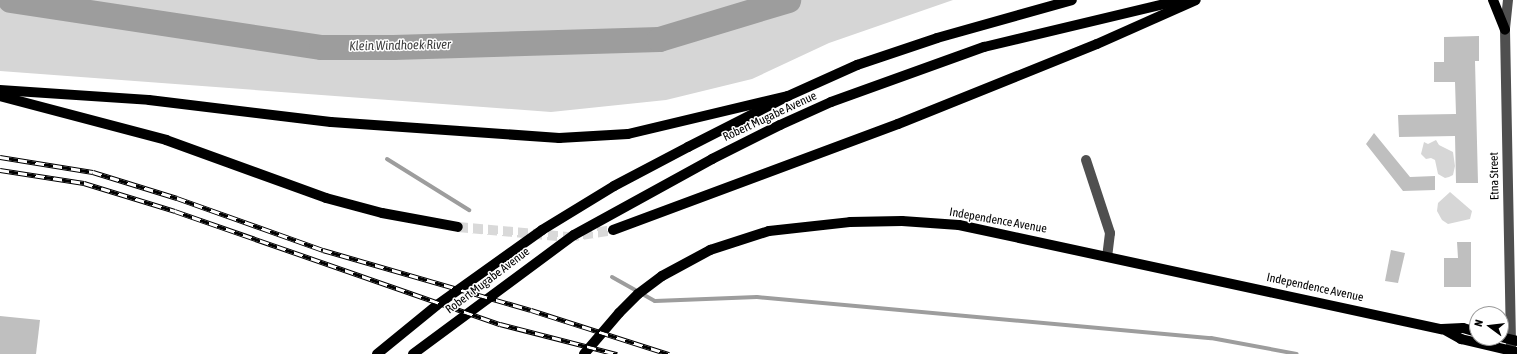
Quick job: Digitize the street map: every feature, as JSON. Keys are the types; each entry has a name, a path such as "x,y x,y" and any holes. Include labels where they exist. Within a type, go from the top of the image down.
{"main road":[{"name":"Robert Mugabe Avenue","path":"378,354 437,305 520,245 614,186 788,96 857,65 897,51 1072,0"},
{"name":"Robert Mugabe Avenue","path":"417,351 547,253 631,203 780,125 831,102 984,47 1182,0"},
{"path":"613,230 898,124 1098,44 1196,0"},
{"path":"1493,0 1505,30"},
{"path":"0,90 149,100 339,122 559,138 628,134 788,96"},
{"path":"0,96 166,140 326,198 382,213 458,227"},
{"name":"Independence Avenue","path":"584,354 613,319 638,294 684,263 730,242 769,231 850,222 902,221 959,226 1107,256 1442,329 1469,331"},
{"name":"Independence Avenue","path":"1442,329 1461,339 1514,352"}],"street":[{"name":"Etna Street","path":"1508,0 1505,30 1510,339 1514,352"},
{"path":"1086,160 1110,233 1107,256"}],"shaded area":[{"path":"0,0 953,0 829,43 752,79 666,100 551,112 0,71"},
{"path":"1436,140 1439,145 1453,152 1455,166 1453,175 1449,177 1445,178 1438,174 1435,160 1431,158 1426,159 1421,154 1424,142 1428,144"},
{"path":"1450,192 1472,211 1470,219 1448,224 1442,220 1437,211 1438,203"}],"building":[{"path":"1479,36 1479,61 1475,61 1478,183 1456,183 1455,136 1399,137 1398,115 1456,114 1455,82 1434,82 1434,62 1444,62 1444,37"},
{"path":"1374,133 1410,177 1435,176 1435,190 1403,191 1366,144"},
{"path":"1457,242 1471,242 1471,287 1444,287 1444,258 1458,258"},
{"path":"1391,250 1405,253 1398,283 1385,281"},
{"path":"0,316 40,320 36,354 0,354"}],"waterway":[{"name":"Klein Windhoek River","path":"10,0 321,47 393,47 659,39 788,0"},
{"path":"387,159 469,210"},
{"path":"612,277 655,301 757,297 1211,338 1297,354"}],"tunnel":[{"path":"458,227 568,237 613,230"}],"railway":[{"path":"0,157 93,172 177,198 323,250 531,310 669,354"},
{"path":"0,170 84,183 175,211 500,324 617,354"}]}
